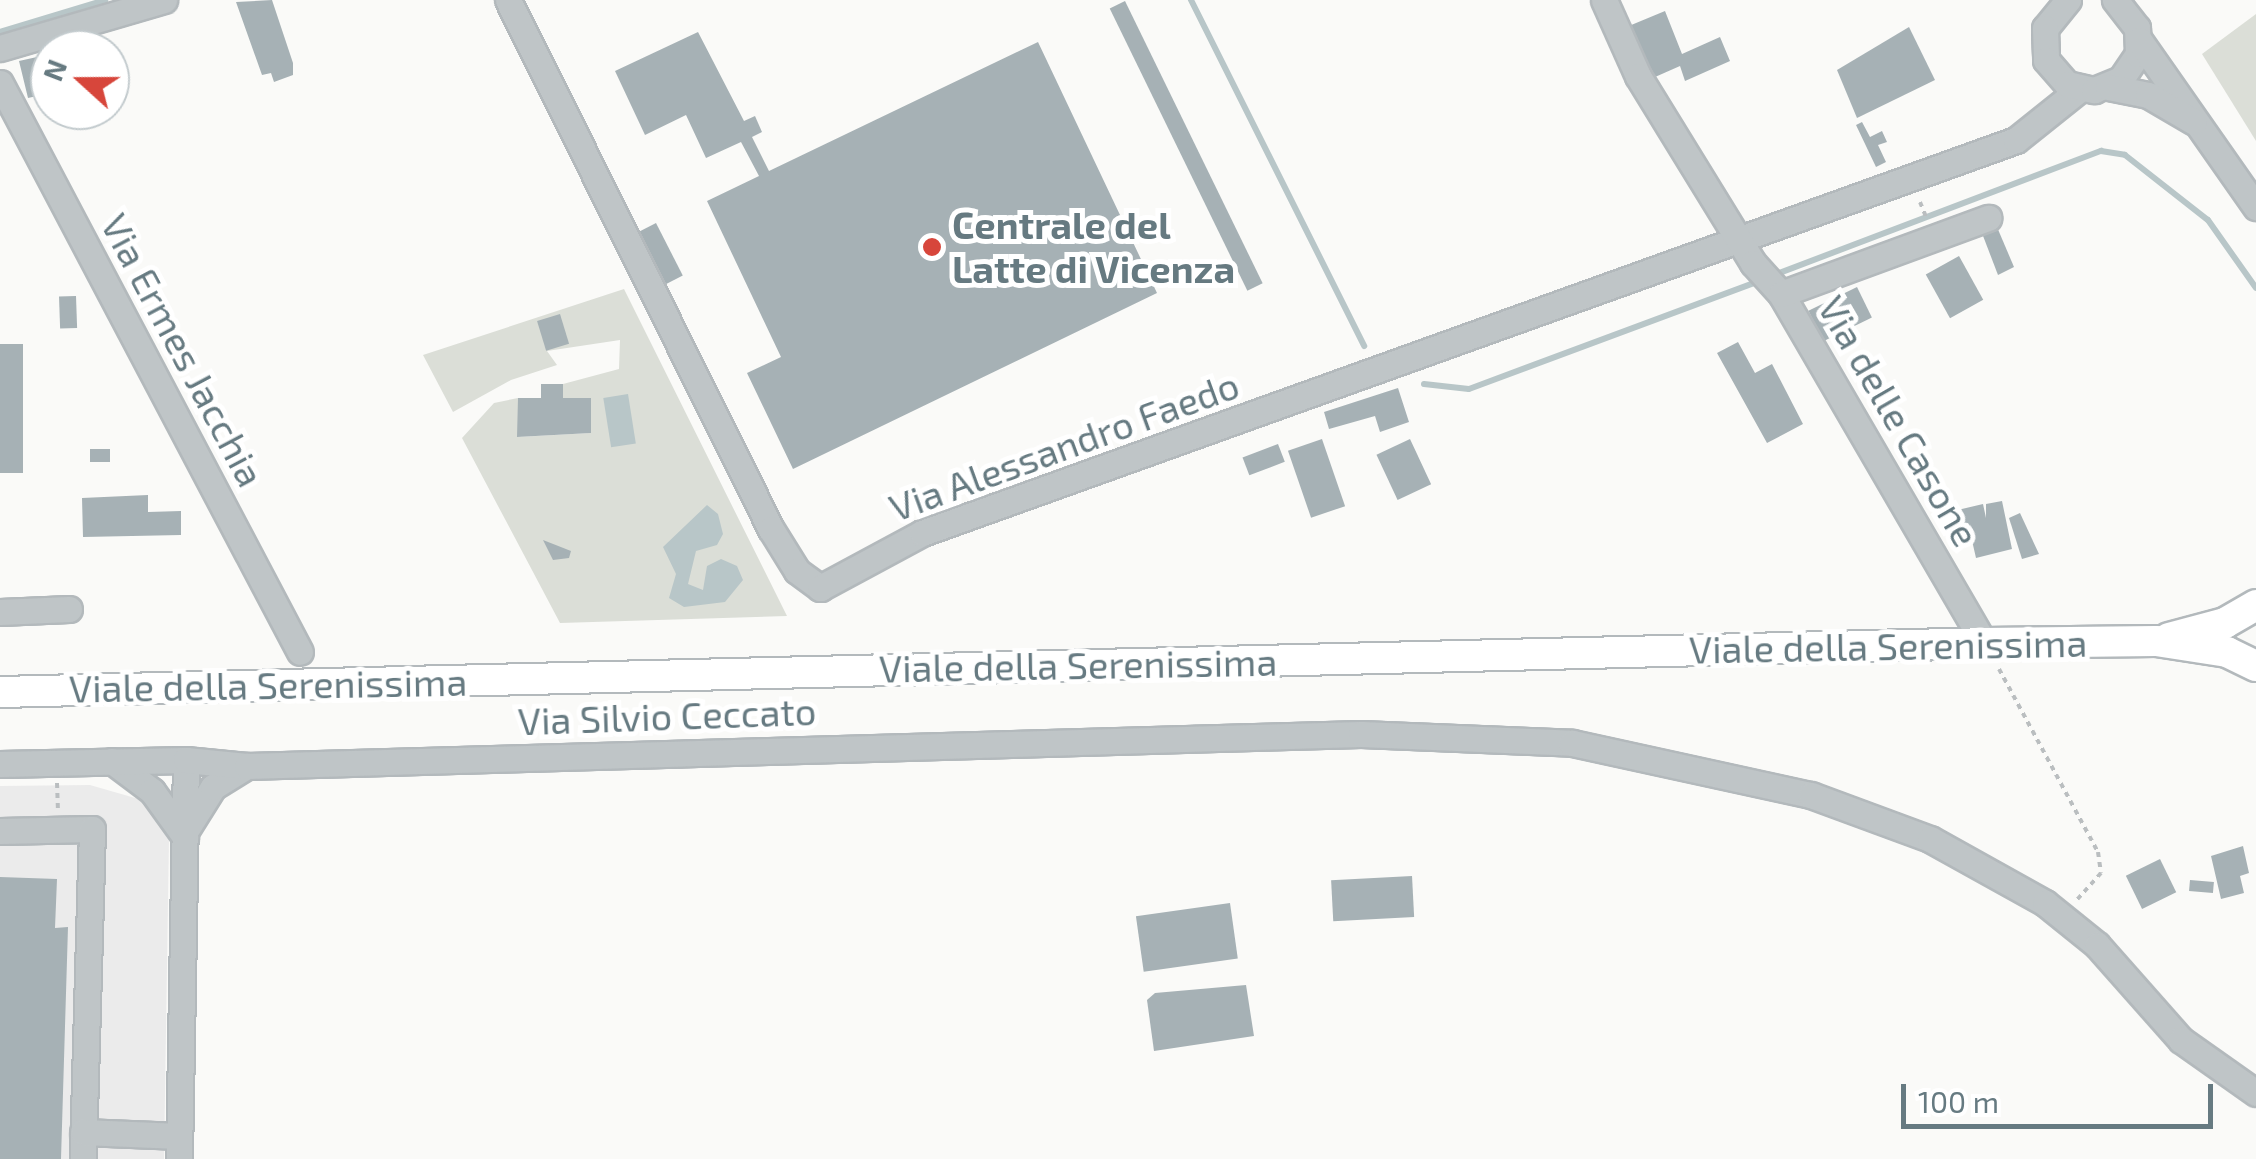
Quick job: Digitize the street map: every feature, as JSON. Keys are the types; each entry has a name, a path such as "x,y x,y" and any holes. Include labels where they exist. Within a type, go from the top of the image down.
{"main road":[{"name":"Viale della Serenissima","path":"2156,641 2225,623 2256,605"},
{"name":"Viale della Serenissima","path":"0,692 1984,642 2156,641 2228,652 2256,666"}],"street":[{"path":"0,48 164,0"},
{"name":"Via Alessandro Faedo","path":"508,0 770,529 798,571 820,588 922,533 1748,252"},
{"name":"Via delle Casone","path":"1604,0 1638,76 1776,290 1984,642"},
{"path":"2068,0 2044,28 2046,60 2054,74 2080,89 2108,87 2148,96 2206,130"},
{"path":"2124,3 2139,40 2206,130 2256,207"},
{"path":"2108,87 2131,68 2139,40"},
{"path":"2034,126 2054,74"},
{"name":"Via Ermes Jacchia","path":"0,83 300,652"},
{"path":"1748,252 2016,140 2080,89"},
{"path":"1776,290 1988,218"},
{"path":"0,612 69,608"},
{"name":"Via Silvio Ceccato","path":"186,760 247,766 1361,734 1572,743 1811,796 1930,839 2062,917 2098,944 2181,1040 2253,1089"},
{"path":"0,764 186,760 179,1148 83,1132"},
{"path":"112,762 152,791 185,837"},
{"path":"185,837 213,787 247,766"},
{"path":"0,832 92,829 83,1159"}],"path":[{"path":"1920,202 1930,225"},
{"path":"1984,642 2098,852 2101,873 2062,917"},
{"path":"57,763 58,832"}],"shaded area":[{"path":"2256,14 2256,141 2202,54"},
{"path":"624,289 787,616 560,623 462,438 494,403 518,398 518,437 591,433 591,398 563,398 563,384 619,369 620,340 547,351 557,365 511,380 453,412 423,355"},
{"path":"628,394 636,443 611,447 603,398"},
{"path":"707,505 718,514 723,534 717,545 696,551 688,584 703,590 707,566 721,559 737,566 743,580 725,602 684,607 669,598 676,574 663,547"},
{"path":"90,785 142,800 169,838 164,1159 0,1159 0,786"}],"building":[{"path":"272,0 293,63 293,75 274,82 271,73 262,75 236,2"},
{"path":"1125,1 1263,283 1247,291 1110,8"},
{"path":"1665,11 1682,54 1720,37 1730,61 1685,81 1680,66 1646,81 1624,28"},
{"path":"1909,27 1935,80 1857,118 1837,70"},
{"name":"Centrale del Latte di Vicenza","path":"698,32 744,121 755,116 762,132 752,137 769,171 1038,42 1157,293 793,469 747,373 781,357 707,201 759,176 741,142 706,158 686,115 645,135 615,71"},
{"path":"30,59 30,98 28,98 19,61"},
{"path":"1862,122 1870,137 1882,131 1887,142 1878,145 1886,162 1876,167 1856,125"},
{"path":"1994,220 2014,267 1998,275 1980,228"},
{"path":"656,223 683,276 661,286 635,234"},
{"path":"1959,256 1983,300 1950,318 1926,274"},
{"path":"1857,287 1872,318 1823,341 1808,311"},
{"path":"76,296 77,328 60,329 59,297"},
{"path":"560,314 569,344 546,351 537,321"},
{"path":"1738,342 1755,373 1772,364 1803,424 1767,443 1717,353"},
{"path":"0,344 23,344 23,473 0,473"},
{"path":"541,384 563,384 563,398 591,398 591,433 517,437 518,398 541,398"},
{"path":"1398,388 1409,422 1380,432 1375,416 1329,429 1324,412"},
{"path":"1322,439 1345,506 1311,518 1288,451"},
{"path":"1410,439 1431,484 1398,500 1376,455"},
{"path":"1278,444 1285,462 1249,475 1243,458"},
{"path":"90,449 110,449 110,462 90,462"},
{"path":"148,495 148,512 181,511 181,535 83,537 82,498"},
{"path":"2002,501 2012,549 1976,558 1968,523 1948,527 1945,513 1983,504 1986,518 1986,504"},
{"path":"2020,513 2039,554 2022,559 2009,518"},
{"path":"543,540 571,551 569,558 553,560"},
{"path":"2243,846 2249,873 2240,876 2244,893 2221,899 2211,856"},
{"path":"2160,859 2176,892 2142,909 2126,876"},
{"path":"1412,876 1414,917 1333,921 1331,880"},
{"path":"0,877 57,879 55,928 68,927 61,1159 0,1159"},
{"path":"2190,880 2214,882 2213,893 2189,891"},
{"path":"1230,903 1238,958 1144,972 1136,916"},
{"path":"1246,985 1254,1036 1154,1051 1147,1000 1155,993"}],"waterway":[{"path":"0,32 105,0"},
{"path":"1191,0 1364,346"},
{"path":"1774,275 2101,151 2125,155 2208,220 2256,288"},
{"path":"1424,384 1469,389 1762,280"}],"place":[{"name":"Centrale del Latte di Vicenza","path":"932,247"}]}
